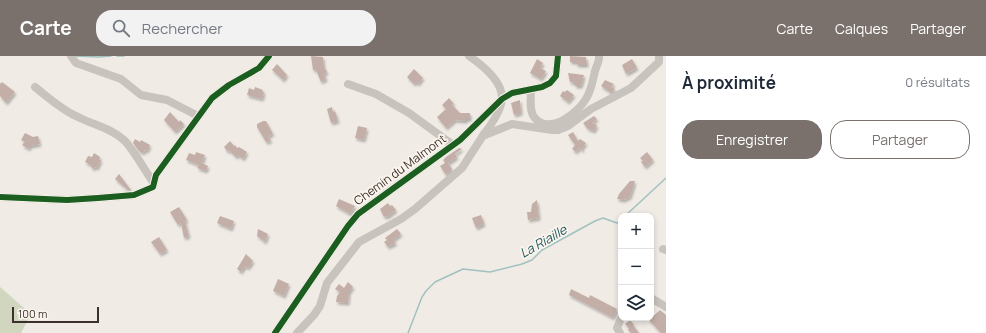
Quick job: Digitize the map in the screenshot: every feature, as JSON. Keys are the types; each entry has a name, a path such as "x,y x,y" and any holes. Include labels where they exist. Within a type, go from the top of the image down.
{"street":[{"path":"71,56 76,63 121,80 141,95 166,100 198,116"},
{"path":"0,197 66,200 134,195 153,187 153,182 156,175 212,98 229,85 259,68 269,56"},
{"path":"297,333 314,315 320,306 327,283 359,242 401,219 415,209 462,168 496,115 502,99 499,86 482,65 469,56"},
{"name":"Chemin du Malmont","path":"276,333 348,226 358,214 453,145 502,99 512,93 531,90 550,83 556,76 558,56"},
{"path":"531,90 531,106 534,116 542,124 553,124 563,120 579,108 588,96 599,56"},
{"path":"484,134 488,135 512,124 552,130 558,130 568,126 591,109 631,88 659,62 659,56"},
{"path":"348,84 376,94 409,113 453,145"},
{"path":"35,87 57,105 78,117 107,129 120,137 130,148 153,182"},
{"path":"654,300 666,307"},
{"path":"620,321 617,328 620,333"}],"green space":[{"path":"0,287 31,314 21,333 0,333"}],"building":[{"path":"311,56 323,57 324,67 327,72 324,74 326,79 321,82 316,70 313,70"},
{"path":"570,56 586,57 587,65 579,65 576,64 576,62 570,62"},
{"path":"537,59 543,63 540,68 546,71 541,79 530,73"},
{"path":"632,59 637,68 626,74 622,65"},
{"path":"277,64 287,75 283,80 272,70"},
{"path":"414,69 423,78 418,84 416,82 414,84 407,77"},
{"path":"568,73 584,75 581,86 575,86 575,83 570,82"},
{"path":"605,80 614,84 611,87 615,89 611,93 601,86"},
{"path":"2,82 15,92 6,103 0,96 0,84"},
{"path":"255,87 263,90 262,91 264,92 262,99 247,95 249,88 254,90"},
{"path":"567,90 574,95 568,102 560,96 563,91 565,92"},
{"path":"449,98 454,104 452,105 460,113 470,113 470,119 466,119 466,121 455,120 446,128 437,117 446,109 442,105"},
{"path":"520,100 521,113 514,115 511,103"},
{"path":"332,107 338,121 331,123 327,109"},
{"path":"170,112 179,122 180,120 184,124 175,132 164,120"},
{"path":"594,116 597,119 592,123 597,125 594,131 588,129 583,123"},
{"path":"266,121 273,134 268,136 271,141 266,142 257,127 257,124"},
{"path":"358,126 367,128 364,140 355,138"},
{"path":"573,132 578,141 580,139 586,143 582,148 583,151 579,148 576,152 572,149 575,145 568,135"},
{"path":"25,133 33,137 38,136 40,144 30,146 29,149 22,145 25,142 21,140"},
{"path":"135,139 140,142 141,140 150,145 147,151 145,150 143,153 139,151 133,143"},
{"path":"230,141 237,148 239,147 247,152 243,159 238,155 236,157 229,150 228,152 224,147"},
{"path":"459,148 462,149 455,154 457,157 448,163 452,169 446,175 440,166 445,163 443,160 446,157"},
{"path":"196,152 205,155 202,163 208,166 206,171 197,168 199,165 186,160 189,153 195,155"},
{"path":"647,152 653,160 645,167 640,158"},
{"path":"94,153 100,157 99,160 101,160 97,168 95,167 92,169 91,165 85,162 88,156 92,157"},
{"path":"119,174 131,190 128,190 115,179"},
{"path":"630,181 635,181 630,197 623,200 617,199 619,194"},
{"path":"339,199 355,206 350,214 336,206"},
{"path":"537,200 539,218 528,220 527,212 531,212 532,204"},
{"path":"388,203 396,210 387,217 384,217 380,209"},
{"path":"179,207 187,220 185,221 189,236 184,238 181,223 178,225 170,212"},
{"path":"481,215 484,224 476,228 472,218"},
{"path":"220,216 234,221 231,229 217,223"},
{"path":"258,229 268,234 265,242 257,236"},
{"path":"397,229 401,234 393,240 396,243 388,247 384,242 387,240 385,238"},
{"path":"159,237 167,250 160,254 151,242"},
{"path":"246,254 253,261 248,268 245,266 241,272 237,269"},
{"path":"278,279 289,284 284,296 273,291"},
{"path":"348,282 353,287 349,292 348,303 336,302 337,296 340,292 335,289 339,284 344,288"},
{"path":"571,289 589,298 590,295 617,309 613,318 569,295"},
{"path":"660,310 666,315 666,333 661,333 650,321 654,321 654,315"},
{"path":"631,321 639,333 631,333 625,324"}],"waterway":[{"path":"75,56 111,56"},
{"path":"117,56 124,56"},
{"name":"La Riaille","path":"628,213 666,178"},
{"name":"La Riaille","path":"408,333 422,297 435,282 463,269 490,272 522,264 532,260 542,250 595,221 603,218 618,222"}],"cycle path":[{"path":"0,197 67,200 98,198 134,195 153,187 156,175 212,98 229,85 259,68 269,56"},
{"path":"275,333 348,226 358,214 460,140 502,99 512,93 542,87 550,83 556,76 558,56"}]}
